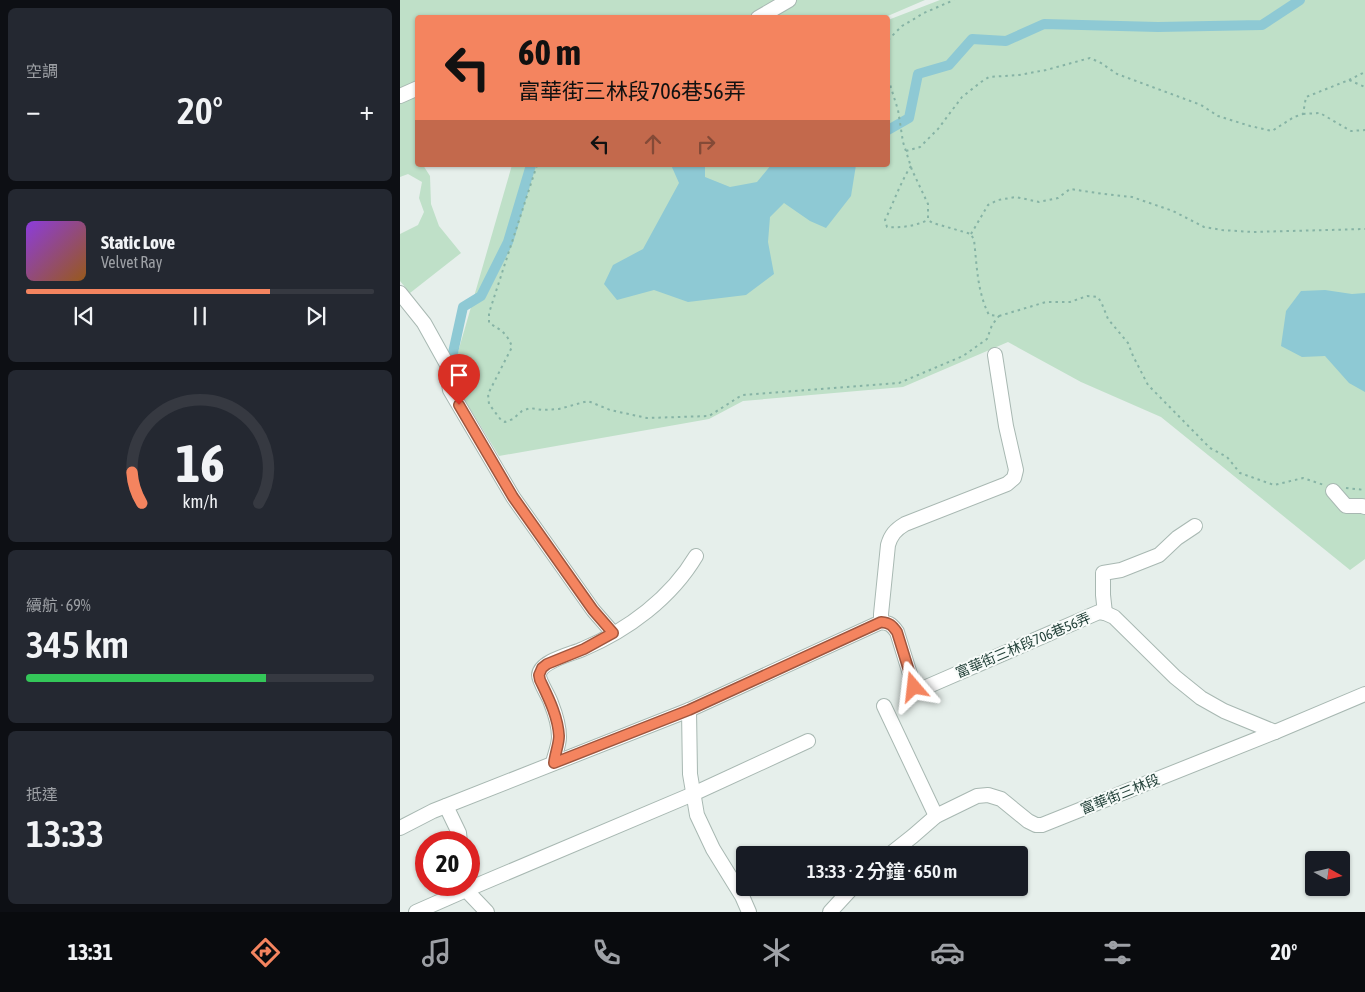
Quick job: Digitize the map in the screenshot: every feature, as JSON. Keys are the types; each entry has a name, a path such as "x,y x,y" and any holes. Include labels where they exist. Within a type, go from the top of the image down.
{"street":[{"path":"763,15 789,0"},
{"path":"400,96 415,89"},
{"path":"400,293 424,323 449,368 451,374 450,390 513,497 593,610 613,633"},
{"path":"400,828 433,810 689,710 881,622 880,614 888,545 891,536 896,530 905,524 1007,484 1014,478 1016,470 1006,426 995,355"},
{"path":"1335,488 1346,506 1365,507"},
{"path":"1105,613 1103,572 1121,570 1159,555 1177,538 1196,526"},
{"path":"554,763 559,737 552,704 540,680 539,675 542,668 547,664 584,649 635,621 687,571 696,556"},
{"name":"富華街三林段706巷56弄","path":"881,622 887,622 892,625 897,632 914,687 918,689 1099,612 1105,613 1114,617 1175,677 1201,698 1224,711 1275,732"},
{"name":"富華街三林段","path":"900,846 936,816 977,796 988,795 1001,799 1028,821 1036,825 1042,825 1365,694"},
{"path":"884,706 936,816"},
{"path":"689,710 690,774 697,815 713,849 742,896 749,912"},
{"path":"480,881 693,794 808,741"},
{"path":"446,806 458,831"},
{"path":"416,912 436,908 453,896"},
{"path":"473,896 487,912"},
{"path":"830,912 845,896"}],"path":[{"path":"890,38 902,26 954,0"},
{"path":"906,151 920,147 938,130 962,97 989,77 1019,75 1046,70 1090,58 1117,74 1202,105 1218,116 1250,126 1272,131 1294,117 1303,114 1320,113 1351,131 1365,130"},
{"path":"1303,114 1306,97 1350,80 1365,72"},
{"path":"1350,80 1365,87"},
{"path":"890,84 898,110 903,142 911,166 928,204 928,220"},
{"path":"911,166 902,180 885,220 887,227 914,226 928,220 971,234 974,240 982,302 989,315 999,316 1046,302 1070,302 1088,296 1098,297 1108,319 1128,343 1148,385 1210,448 1227,457 1240,473 1274,485 1303,478 1320,485 1335,488 1365,490"},
{"path":"536,167 489,313 489,323 509,337 512,347 488,394 489,404 501,420 505,422 530,408 542,410 559,409 588,401 610,410 647,418 709,416 742,395 899,383 964,356 987,340 992,325 999,316"},
{"path":"971,234 988,205 998,200 1016,197 1040,202 1058,198 1070,189 1132,197 1173,210 1204,227 1222,230 1252,232 1365,229"}],"green space":[{"path":"400,0 925,0 890,15 415,15 415,167 424,167 430,176 431,204 439,226 461,253 410,293 400,281 400,234 418,225 424,212 419,198 422,182 408,174 400,177"},
{"path":"940,0 1365,0 1365,559 1350,570 1161,417 1081,382 1008,342 903,387 743,401 709,419 499,456 458,389 456,359 511,167 890,167 890,19"}],"water":[{"path":"672,167 705,167 705,177 730,187 757,182 769,167 856,167 851,196 826,228 810,221 784,203 770,217 768,242 774,274 746,295 688,302 654,290 617,300 604,284 613,265 643,249 679,183"},
{"path":"1325,290 1352,294 1365,293 1365,392 1349,383 1325,356 1302,357 1281,346 1286,311 1301,291"}],"waterway":[{"path":"890,129 909,118 918,74 949,65 972,39 1006,41 1044,24 1158,27 1262,25 1300,0"},
{"path":"449,371 463,307 481,296 508,242 530,167"}],"route":[{"path":"459,405 513,497 593,610 613,633 584,649 560,658 542,668 539,675 540,680 552,704 558,725 559,737 554,763 689,710 881,622 887,622 892,625 897,632 914,687"}]}
